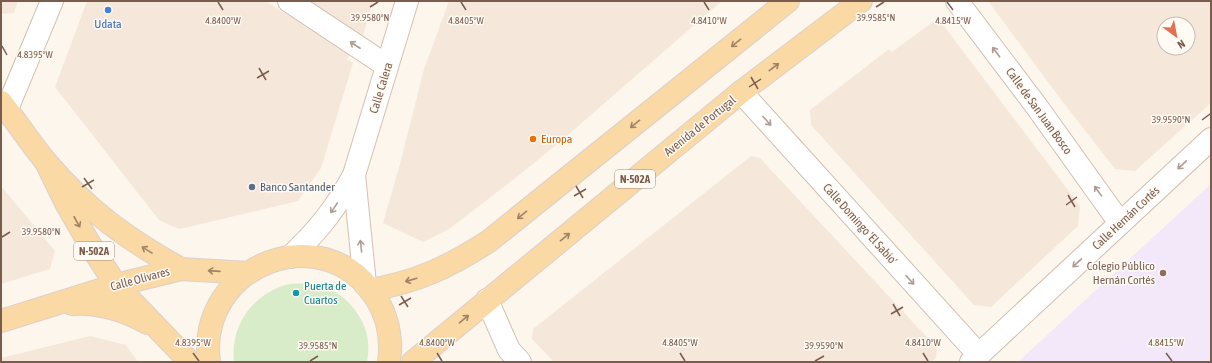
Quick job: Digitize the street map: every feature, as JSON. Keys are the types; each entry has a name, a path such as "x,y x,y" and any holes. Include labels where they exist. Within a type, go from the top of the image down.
{"main road":[{"path":"368,287 394,286 418,278 466,256 489,241 788,1"},
{"name":"Avenida de Portugal","path":"413,362 741,92 861,1"},
{"name":"N-502A","path":"4,106 46,162 72,191 101,217 132,240 181,269"},
{"name":"N-502A","path":"46,162 78,223 116,285 190,362"},
{"path":"209,362 209,336 211,324 218,306 233,285 248,273 268,262 290,257 308,257 320,258 342,267 357,276 368,287 382,309 387,323 390,345 389,362"},
{"name":"Calle Olivares","path":"1,321 116,285 181,269 248,273"},
{"name":"Calle Olivares","path":"36,310 78,304 100,306 121,311 140,319 158,330"}],"street":[{"path":"4,106 52,1"},
{"path":"289,1 387,66"},
{"name":"Calle Calera","path":"290,257 312,236 331,213 344,194 354,174 407,1"},
{"name":"Calle de San Juan Bosco","path":"957,1 1037,107 1120,223"},
{"name":"Calle Domingo 'El Sabio'","path":"741,92 975,358"},
{"name":"Calle Hernán Cortés","path":"975,358 1211,139"},
{"name":"Calle Calera","path":"354,174 368,287"},
{"path":"487,300 509,350 520,362"}],"shaded area":[{"path":"1,1 18,1 14,13 1,14"},
{"path":"87,1 265,1 351,53 347,59 353,63 321,168 298,201 180,229 159,220 55,87"},
{"path":"305,1 373,1 362,39"},
{"path":"449,1 722,1 561,141 513,180 449,229 423,242 383,223 400,164 424,69"},
{"path":"988,1 1211,1 1211,103 1135,171 1115,169 1059,97"},
{"path":"938,18 1080,206 1078,226 991,307 974,305 811,125 810,110 889,49 892,52"},
{"path":"751,156 760,158 937,348 936,358 931,362 554,362 532,339 533,329"},
{"name":"Colegio Público Hernán Cortés","path":"1211,184 1211,362 1018,362"},
{"path":"1,186 55,251 50,269 1,284"},
{"path":"90,336 126,345 138,362 1,362 1,358"}],"green space":[{"path":"306,283 323,286 332,290 345,299 356,311 364,324 367,335 367,362 234,362 234,349 239,325 245,314 253,305 273,290 285,285"}],"place":[{"name":"Udata","path":"108,10"},
{"name":"Europa","path":"533,139"},
{"name":"Banco Santander","path":"252,187"},
{"name":"Colegio Público Hernán Cortés","path":"1163,273"},
{"name":"Puerta de Cuartos","path":"296,293"}]}
